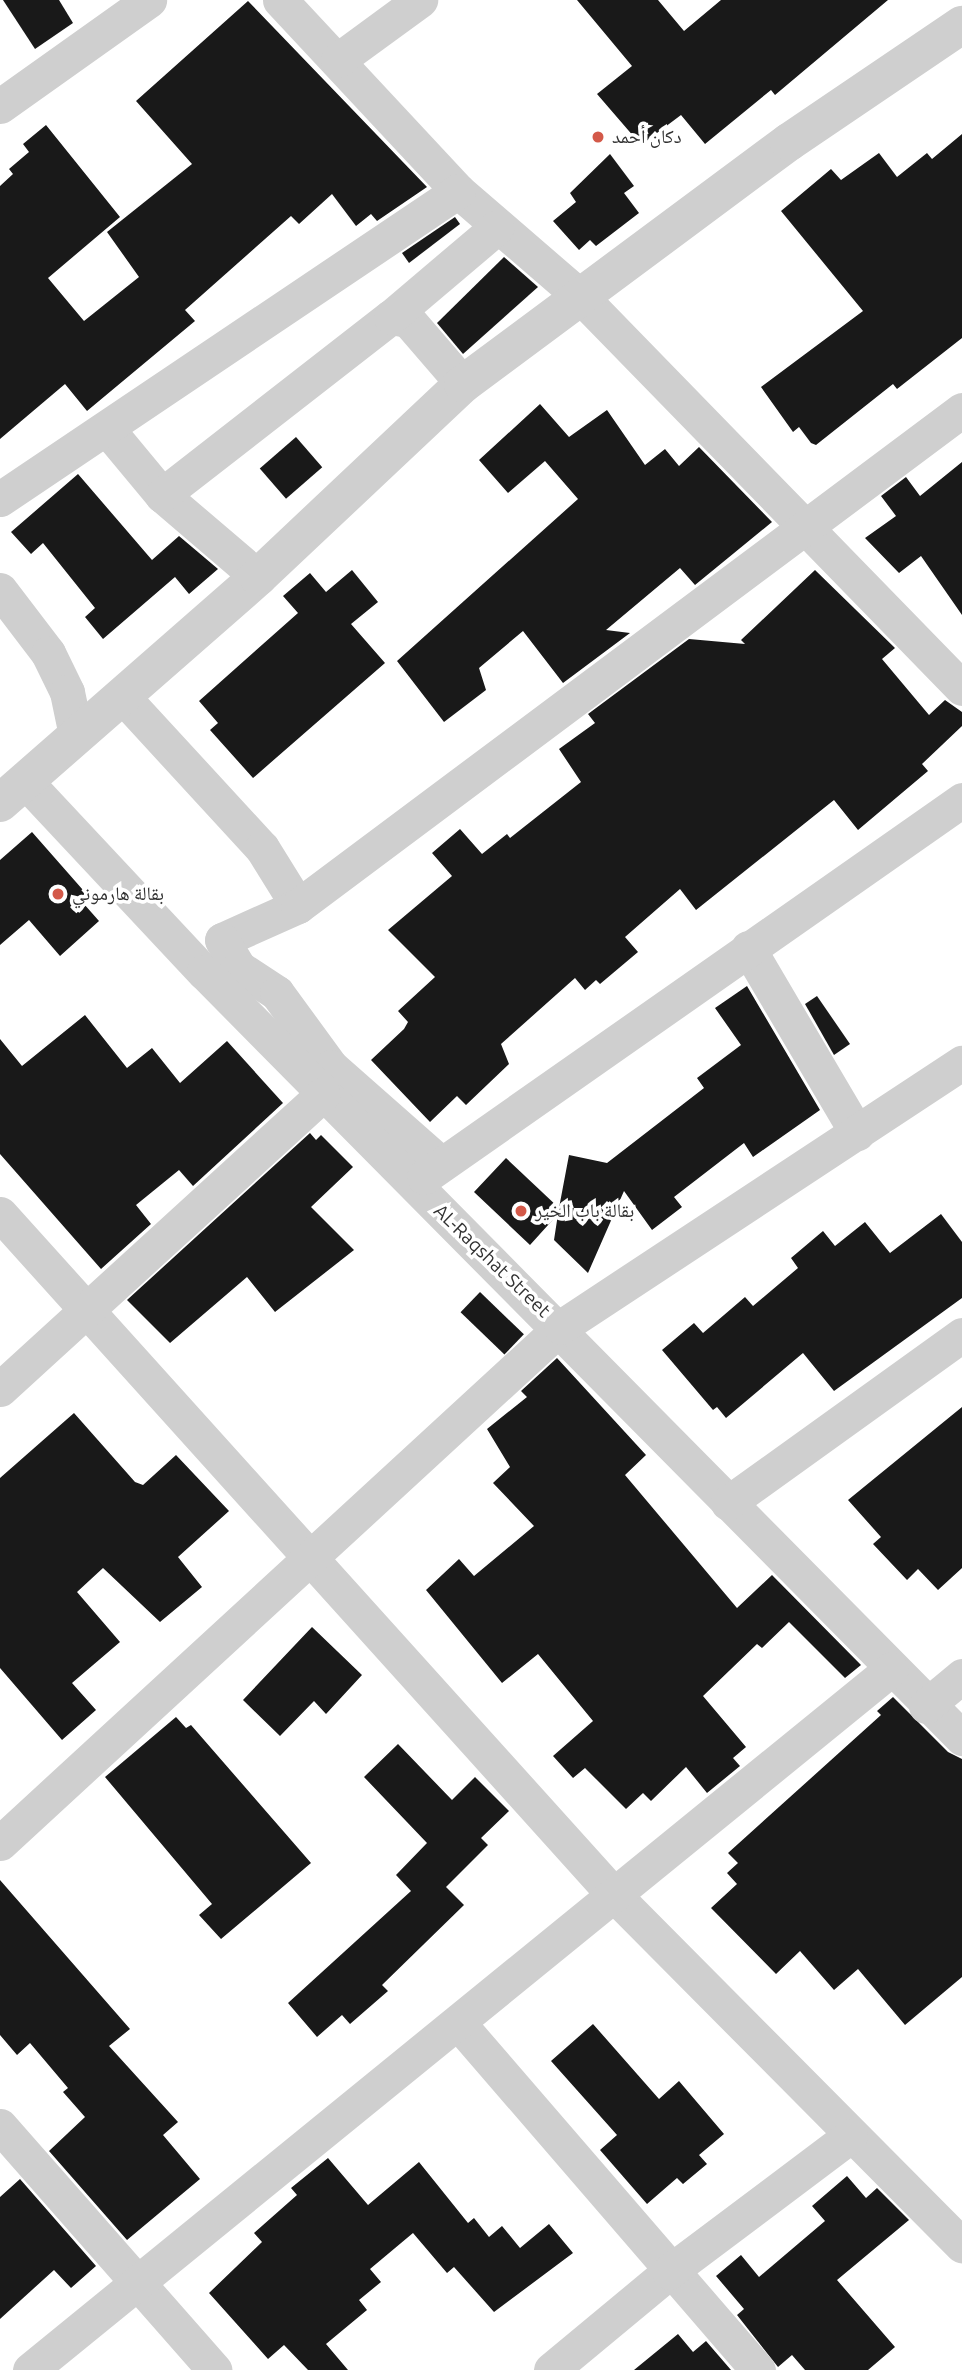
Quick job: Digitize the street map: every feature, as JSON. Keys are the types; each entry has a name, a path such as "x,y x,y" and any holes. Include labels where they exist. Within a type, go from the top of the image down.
{"street":[{"path":"0,106 149,0"},
{"path":"281,0 458,191 495,228 583,299 804,529 962,688"},
{"path":"338,60 420,0"},
{"path":"13,792 258,577 463,384 583,299 789,142 962,25"},
{"path":"0,499 108,430 458,191"},
{"path":"162,495 391,317 495,228"},
{"path":"391,317 408,320 463,384"},
{"path":"441,1164 331,1067 277,993 239,968 222,940 298,906 962,410"},
{"path":"108,430 162,495 258,577"},
{"path":"0,590 48,653 67,692 76,735"},
{"path":"122,697 262,848 298,906"},
{"name":"AL-Raqshat Street","path":"13,792 561,1327 926,1706 962,1738"},
{"path":"413,1185 962,800"},
{"path":"748,948 858,1133"},
{"path":"0,1843 561,1327 962,1063"},
{"path":"0,1389 323,1094"},
{"path":"0,1214 307,1560 616,1897 850,2136 962,2245"},
{"path":"728,1503 962,1335"},
{"path":"30,2370 460,2025 891,1669"},
{"path":"926,1706 962,1676"},
{"path":"460,2025 669,2272 758,2370"},
{"path":"0,2126 214,2370"},
{"path":"551,2370 669,2272 850,2136"}],"building":[{"path":"3,0 59,0 73,23 35,49"},
{"path":"577,0 658,0 684,31 721,0 888,0 775,95 771,90 705,144 681,115 641,145 597,94 632,66"},
{"path":"248,1 427,187 377,221 371,214 356,226 332,194 299,224 291,216 185,310 195,321 87,411 65,384 0,439 0,186 13,174 9,169 29,152 23,144 46,125 120,217 48,278 84,321 139,277 107,232 192,164 136,101"},
{"path":"962,134 962,338 897,389 893,384 816,445 811,443 799,427 793,432 761,387 863,311 781,211 831,169 841,180 879,153 897,177 927,153 932,159"},
{"path":"610,154 634,186 624,193 639,213 596,246 590,240 579,250 553,221 576,202 570,193"},
{"path":"455,217 460,224 409,263 402,253"},
{"path":"504,257 538,287 463,354 437,323"},
{"path":"540,404 569,437 607,410 645,465 665,449 679,466 699,447 772,522 695,585 680,568 606,630 630,633 563,683 523,631 479,668 486,690 444,722 397,661 578,499 545,461 508,493 479,460"},
{"path":"296,437 322,467 286,499 260,468"},
{"path":"962,462 962,615 921,556 899,573 865,538 896,516 881,496 906,477 920,496"},
{"path":"78,474 152,560 179,536 218,569 189,594 175,577 103,639 85,617 95,608 43,543 31,554 11,532"},
{"path":"352,570 378,602 351,624 385,663 253,778 210,730 218,723 199,701 298,613 283,596 310,573 326,592"},
{"path":"815,570 895,648 882,659 929,715 945,700 962,712 962,726 922,764 928,771 858,830 834,800 696,910 680,889 625,937 638,952 600,984 596,980 585,990 575,978 501,1044 509,1064 466,1105 457,1096 430,1122 371,1060 408,1022 398,1011 435,977 388,930 452,876 432,853 460,829 482,854 507,834 510,838 581,782 559,749 595,723 588,714 689,639 745,644 741,640"},
{"path":"32,832 90,898 84,904 99,921 60,956 29,920 0,945 0,860"},
{"path":"747,986 820,1110 753,1157 744,1143 674,1197 682,1207 652,1230 624,1191 588,1273 554,1240 558,1214 530,1245 474,1192 506,1158 559,1208 569,1155 607,1163 704,1088 697,1078 741,1045 715,1008"},
{"path":"817,996 850,1044 834,1055 805,1004"},
{"path":"85,1015 127,1068 152,1048 180,1083 227,1041 283,1103 193,1186 179,1170 136,1205 151,1224 101,1269 0,1154 0,1039 22,1066"},
{"path":"310,1133 316,1140 321,1135 353,1167 311,1207 354,1250 275,1312 247,1277 170,1343 127,1300"},
{"path":"941,1214 962,1242 962,1298 834,1391 803,1353 726,1418 717,1407 713,1410 662,1350 694,1323 703,1333 745,1297 753,1306 798,1268 791,1258 823,1231 835,1246 865,1222 890,1253"},
{"path":"480,1292 524,1334 504,1355 461,1312"},
{"path":"557,1358 646,1455 625,1475 737,1608 772,1575 861,1665 845,1678 789,1622 762,1648 757,1644 703,1696 746,1747 733,1758 740,1766 707,1793 686,1767 651,1801 643,1793 626,1809 585,1768 573,1778 553,1756 593,1721 538,1654 502,1683 426,1590 459,1559 474,1576 534,1526 493,1483 510,1467 487,1429 527,1397 521,1391"},
{"path":"962,1407 962,1568 938,1590 918,1569 907,1580 873,1544 881,1537 848,1500"},
{"path":"74,1413 135,1482 143,1485 176,1455 229,1511 178,1557 202,1587 160,1622 103,1568 77,1592 120,1642 72,1683 96,1710 62,1740 0,1668 0,1478"},
{"path":"312,1627 362,1675 326,1714 314,1701 280,1736 243,1700"},
{"path":"893,1697 948,1752 962,1759 962,1977 905,2025 858,1969 834,1990 800,1951 776,1974 711,1908 737,1884 727,1873 738,1863 728,1853 881,1715 877,1711"},
{"path":"176,1717 186,1728 191,1725 311,1863 221,1939 199,1915 212,1904 105,1777"},
{"path":"398,1744 452,1800 475,1777 509,1811 481,1838 488,1845 446,1887 464,1905 382,1985 388,1991 350,2024 342,2015 317,2037 288,2003 411,1891 396,1875 427,1843 364,1777"},
{"path":"0,1880 130,2029 109,2046 178,2122 163,2135 200,2179 127,2240 49,2151 85,2117 63,2092 68,2088 30,2043 17,2055 0,2035"},
{"path":"593,2024 659,2099 679,2081 724,2134 699,2155 707,2164 683,2184 677,2178 647,2204 600,2150 617,2135 551,2061"},
{"path":"328,2158 368,2205 419,2162 468,2223 474,2218 489,2237 502,2226 520,2248 549,2224 573,2253 494,2312 454,2267 447,2273 413,2233 370,2269 381,2282 359,2300 367,2310 326,2344 348,2370 308,2370 284,2345 268,2359 209,2293 262,2242 254,2233 297,2195 291,2188"},
{"path":"847,2176 866,2198 877,2188 909,2220 837,2280 895,2347 868,2370 805,2370 792,2355 778,2367 737,2315 744,2309 716,2276 741,2255 759,2277 825,2221 812,2206"},
{"path":"20,2179 96,2266 71,2288 54,2270 0,2319 0,2197"},
{"path":"678,2334 693,2352 706,2341 731,2370 634,2370"}],"place":[{"name":"دكان أحمد","path":"598,137"},
{"name":"بقالة هارموني","path":"58,894"},
{"name":"بقالة باب الخير","path":"521,1211"}]}
